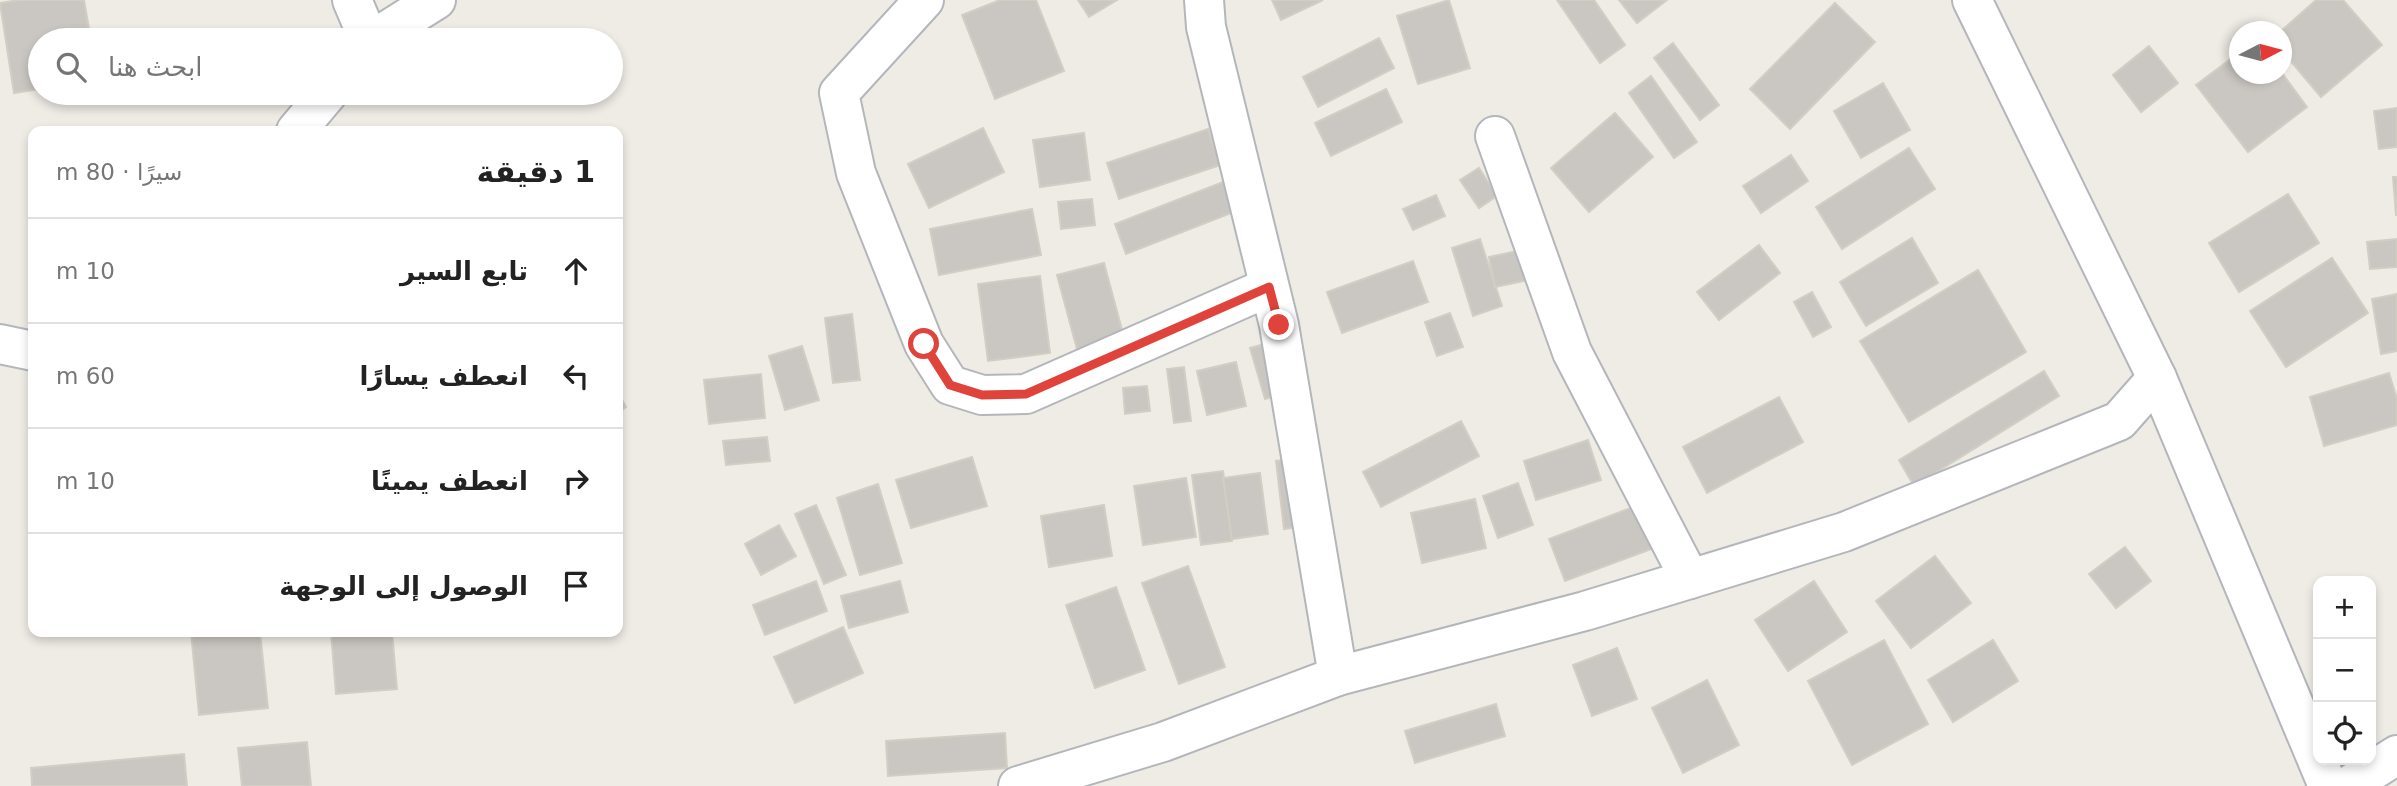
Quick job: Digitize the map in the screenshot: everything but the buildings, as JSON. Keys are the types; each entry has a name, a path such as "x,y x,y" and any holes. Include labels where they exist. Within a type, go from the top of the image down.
{"street":[{"path":"352,0 365,28"},
{"path":"390,28 436,0"},
{"path":"924,0 839,93 856,173 924,344 950,385 982,395 1026,394 1269,287"},
{"path":"1205,0 1206,27 1279,325 1338,676"},
{"path":"1972,0 2157,378 2328,786"},
{"path":"300,126 318,105"},
{"path":"1495,136 1572,352 1690,579"},
{"path":"0,344 28,350"},
{"path":"1018,786 1163,742 1338,676 1585,611 1843,532 2119,421 2157,378"},
{"path":"2348,786 2397,755"}],"route":[{"path":"924,344 950,385 982,395 1026,394 1269,287 1279,325"}]}
